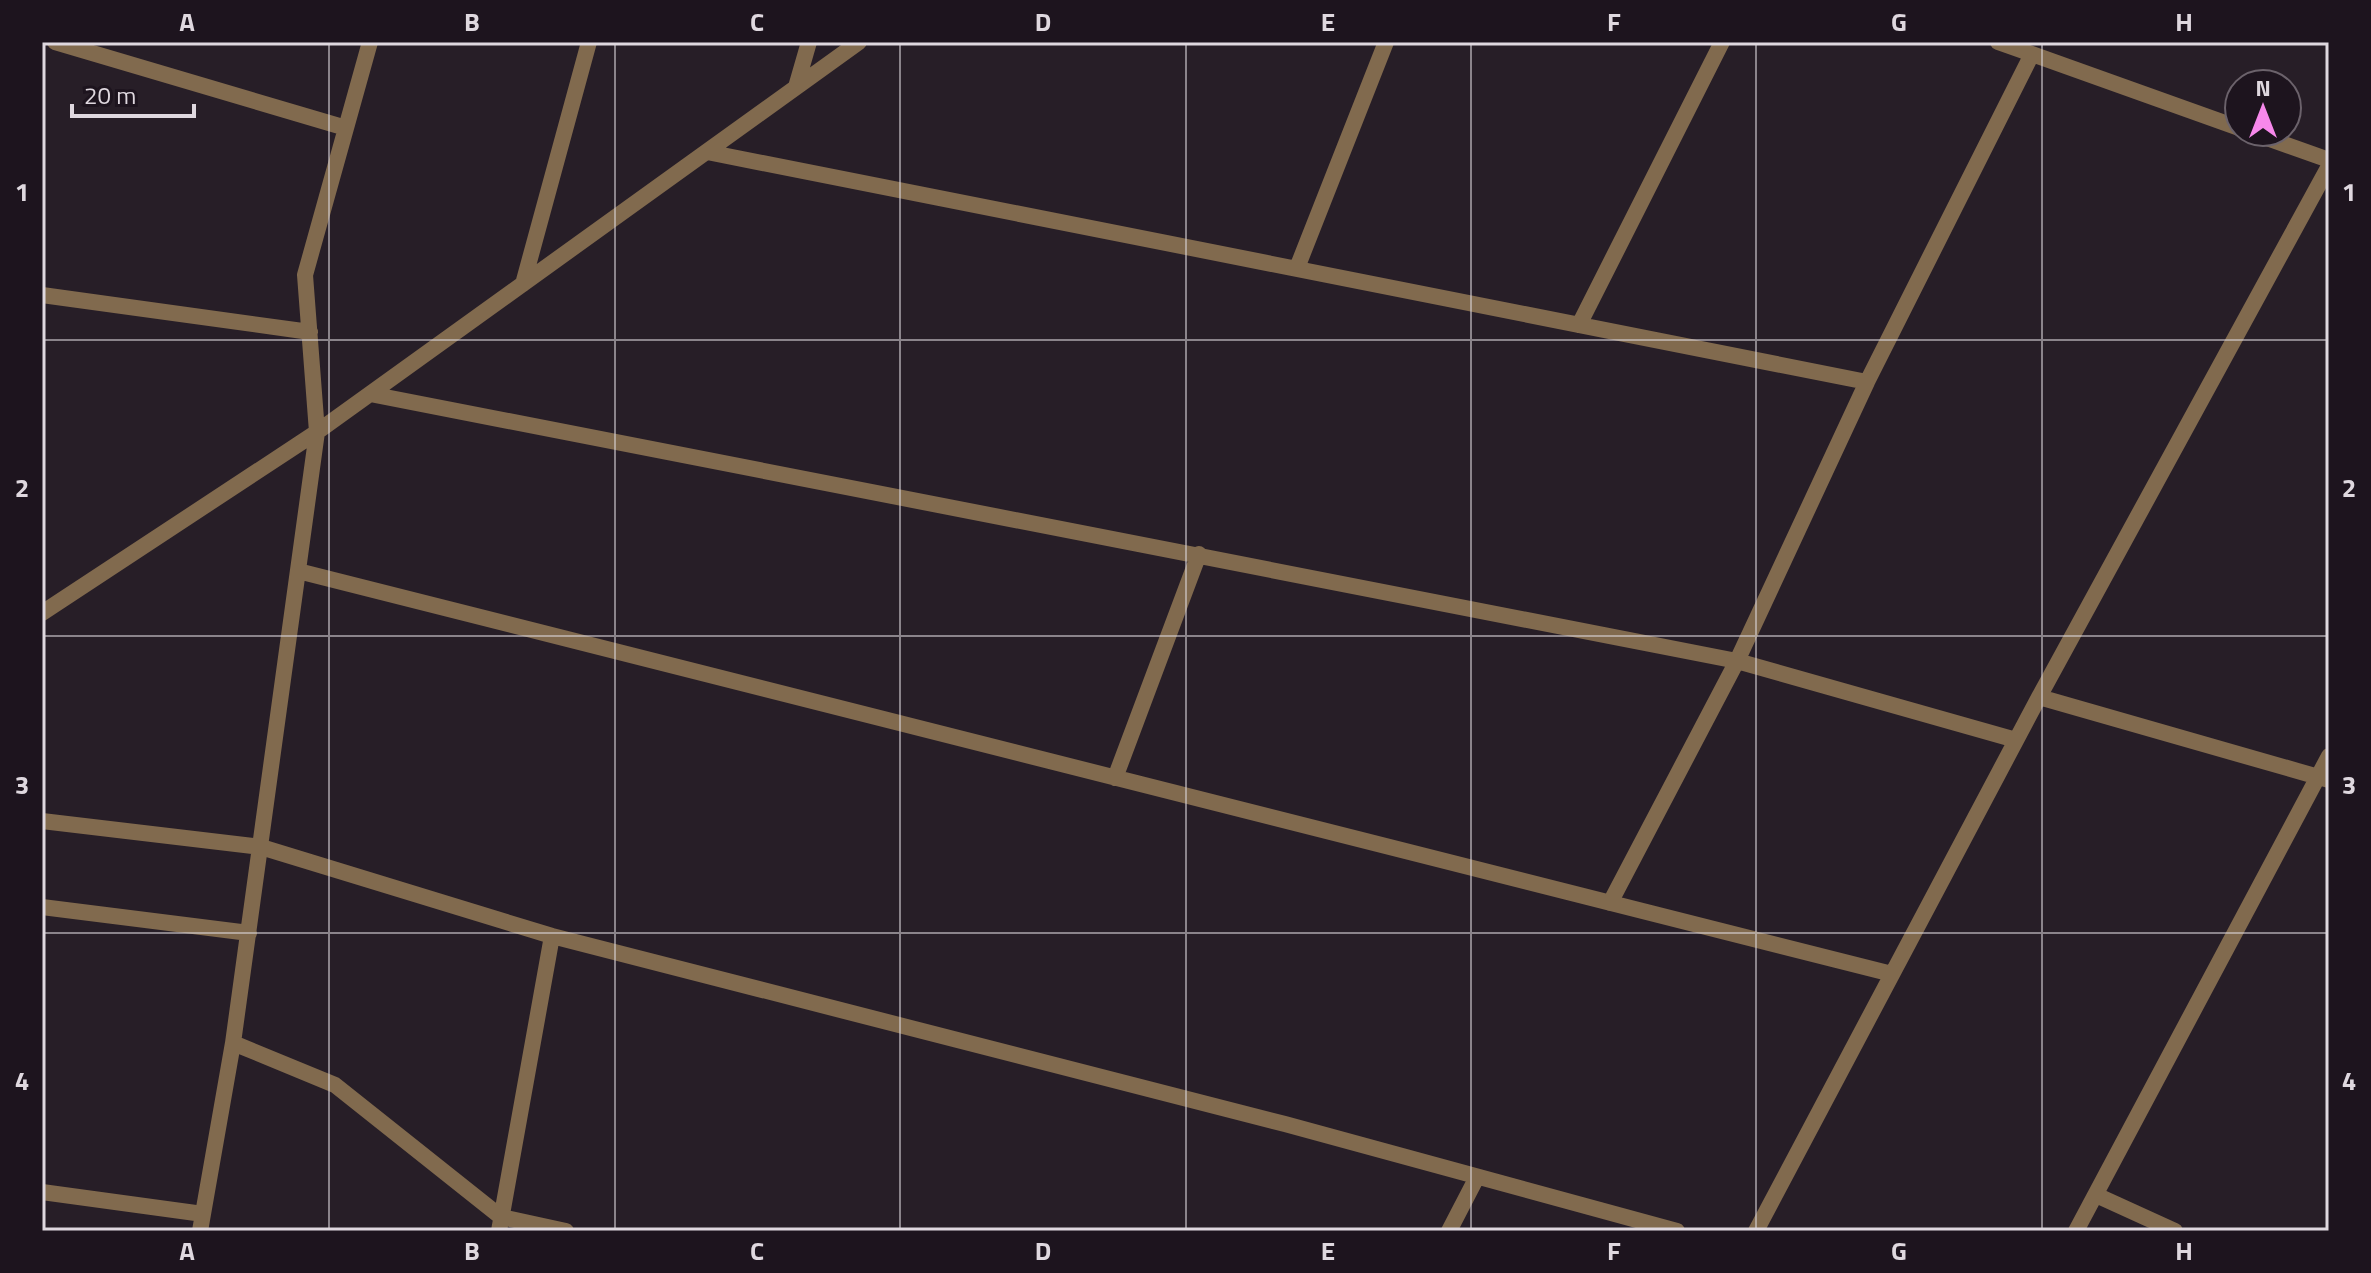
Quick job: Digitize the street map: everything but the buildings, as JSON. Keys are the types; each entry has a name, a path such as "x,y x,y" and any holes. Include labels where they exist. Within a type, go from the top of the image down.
{"street":[{"path":"55,42 346,128"},
{"path":"42,1192 202,1222 233,1043 317,432 305,275 370,42"},
{"path":"523,284 589,42"},
{"path":"796,87 809,42"},
{"path":"42,613 317,432 859,42"},
{"path":"1297,268 1386,42"},
{"path":"1579,325 1722,42"},
{"path":"1998,42 2223,122"},
{"path":"1610,903 1737,661 1867,382 2032,54"},
{"path":"1756,1231 2039,697 2329,163 2291,148"},
{"path":"707,152 1867,382"},
{"path":"42,295 310,332"},
{"path":"370,394 1737,661 2016,740"},
{"path":"1115,778 1199,554"},
{"path":"298,571 1892,974"},
{"path":"2039,697 2323,779"},
{"path":"2076,1231 2323,779 2329,756"},
{"path":"42,821 261,847 552,936 1677,1231"},
{"path":"42,907 249,933"},
{"path":"500,1224 552,936"},
{"path":"233,1043 335,1085 500,1224 566,1231"},
{"path":"1449,1231 1477,1177"},
{"path":"2096,1195 2175,1231"}]}
